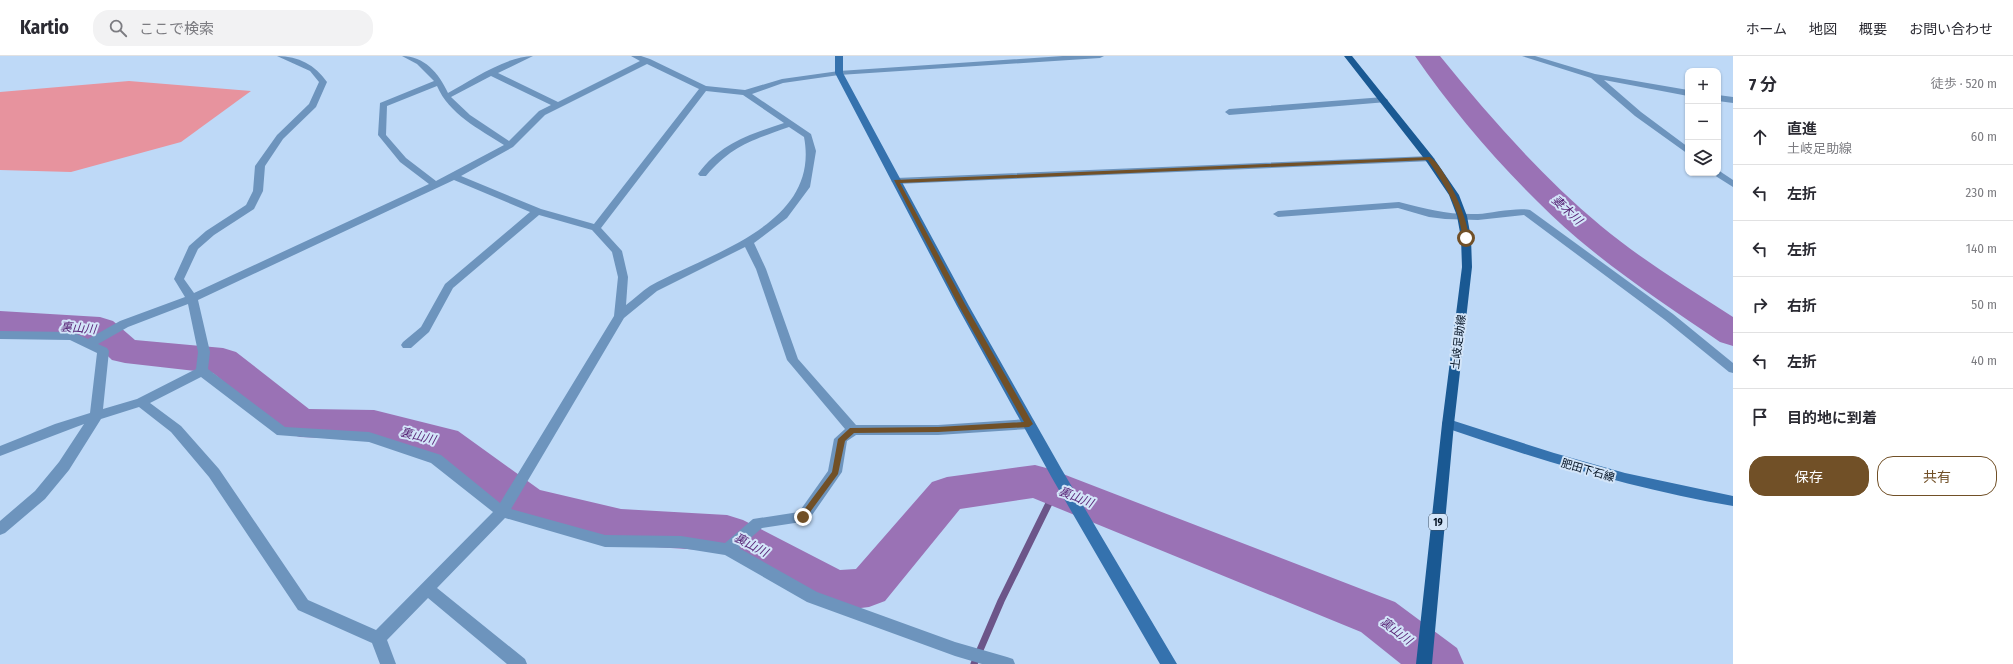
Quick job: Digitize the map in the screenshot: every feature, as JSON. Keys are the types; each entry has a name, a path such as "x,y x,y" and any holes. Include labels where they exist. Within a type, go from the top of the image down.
{"main road":[{"name":"土岐足助線","path":"1348,56 1430,159 1454,195 1462,216 1466,238 1467,267 1448,424 1424,664"}],"street":[{"path":"202,371 204,352 192,298 179,278 193,248 210,232 250,207 258,191 260,166 280,137 313,105 323,82 313,68 281,56"},
{"path":"406,56 420,62 439,82 446,97 467,117 510,146"},
{"path":"446,97 491,73 529,56"},
{"path":"636,56 704,88 745,93 782,80 839,73 1004,59 1100,56"},
{"path":"839,56 839,73 962,306 1057,474 1169,664"},
{"path":"1526,56 1594,76 1685,92"},
{"path":"88,344 124,324 192,298 454,176 510,146 542,113 647,61"},
{"path":"491,73 558,105"},
{"path":"1594,76 1638,114 1685,149"},
{"path":"435,184 403,160 382,135 382,127 383,105 439,82"},
{"path":"596,228 704,88"},
{"path":"378,638 502,512 620,316 653,289 748,242 783,216 805,187 811,151 808,136 745,93"},
{"path":"1721,98 1733,100"},
{"path":"1229,112 1384,100"},
{"path":"703,174 715,160 743,140 790,124"},
{"path":"896,181 1430,159"},
{"path":"454,176 537,211 596,228 617,251 623,277 620,316"},
{"path":"1721,176 1733,184"},
{"path":"1278,214 1399,205 1415,212 1462,216 1491,217 1526,212 1669,317 1733,369"},
{"path":"407,345 425,330 449,286 537,211"},
{"path":"748,242 761,268 793,360 853,430"},
{"path":"0,335 72,336 103,351 96,416 64,466 45,489 0,529"},
{"path":"0,451 60,427 141,402 202,371"},
{"path":"202,371 282,432 369,437 436,459 502,512 605,541 681,542 728,550 812,597 955,649 1007,664"},
{"path":"141,402 176,429 214,472 303,605 378,638 388,664"},
{"path":"728,550 758,523 803,517 835,472 841,439 853,430 938,430 1029,424"},
{"name":"肥田下石線","path":"1448,424 1550,459 1613,477 1680,493 1733,501"},
{"path":"428,588 519,664"}],"shaded area":[{"path":"129,81 251,91 181,142 71,172 0,170 0,92"}],"waterway":[{"name":"妻木川","path":"1427,56 1496,139 1532,178 1571,216 1629,263 1733,334"},
{"name":"裏山川","path":"0,323 100,329 125,351 223,361 300,423 374,425 444,442 528,504 621,527 727,533 836,591 869,587 947,494 1035,481 1378,617 1439,664"},
{"path":"974,664 1001,601 1056,489"}],"route":[{"path":"803,517 835,472 841,439 853,430 938,430 1029,424 962,306 896,181 1430,159 1454,195 1462,216 1466,238"}]}
